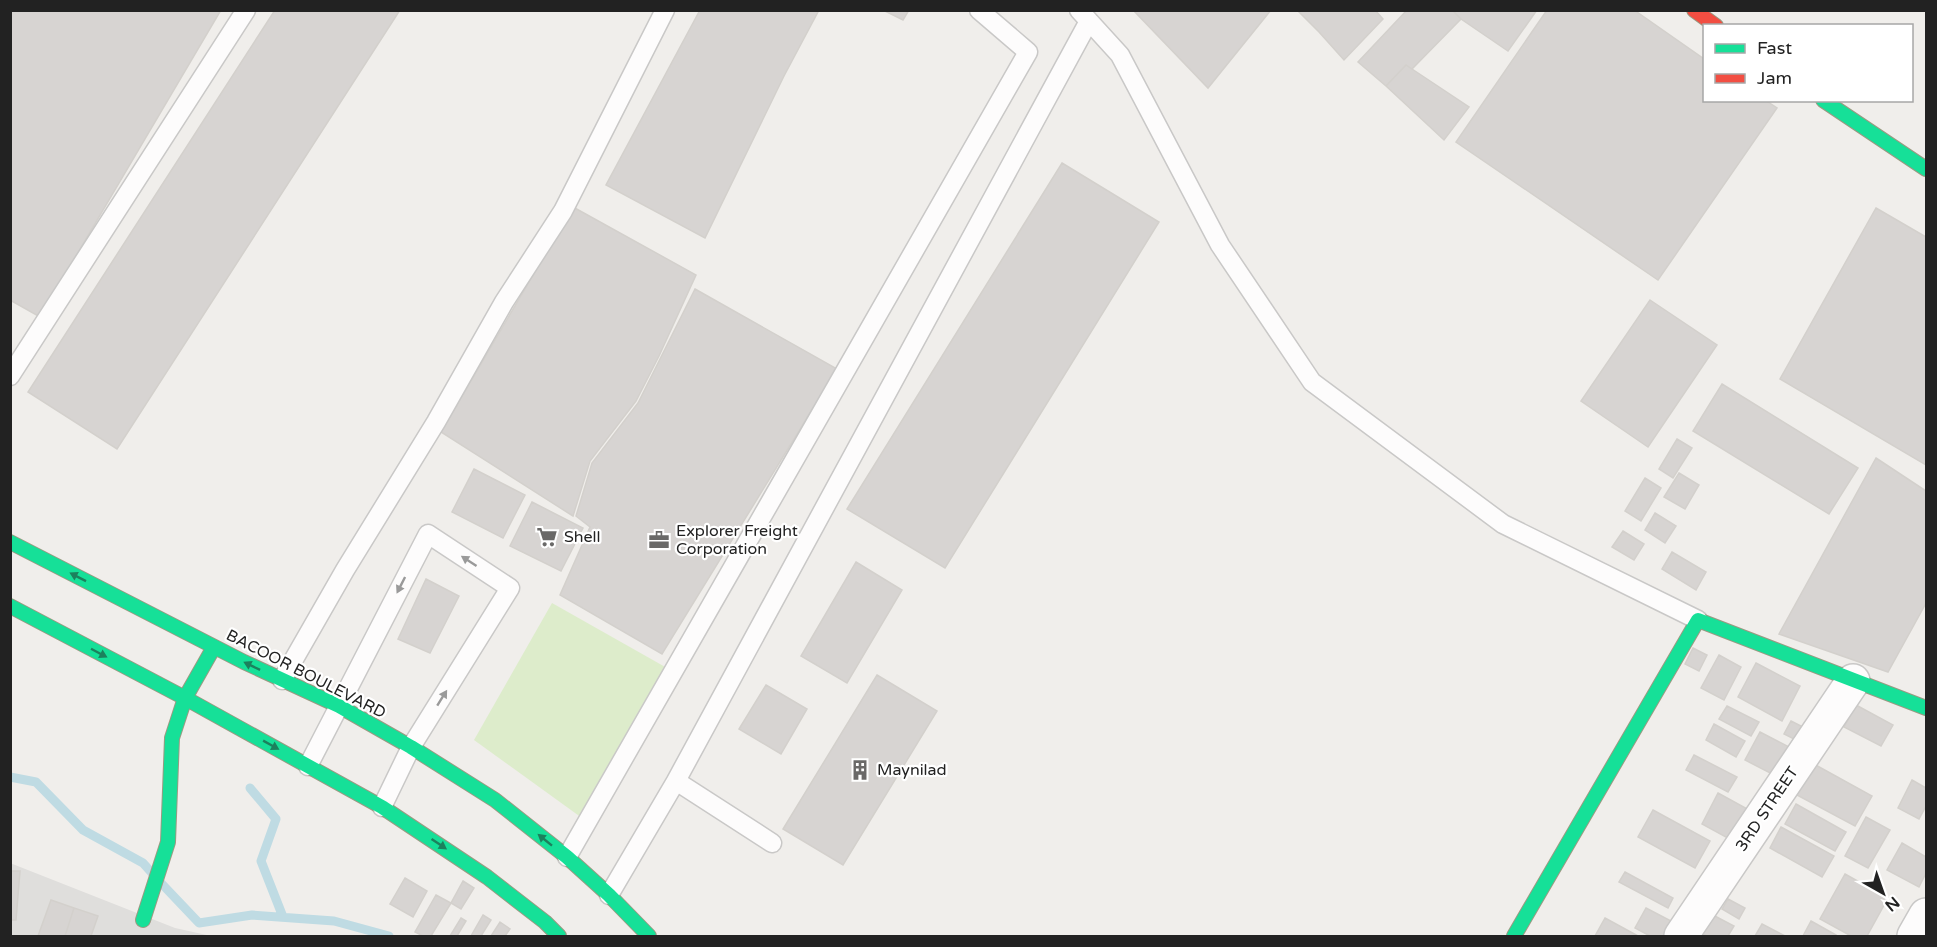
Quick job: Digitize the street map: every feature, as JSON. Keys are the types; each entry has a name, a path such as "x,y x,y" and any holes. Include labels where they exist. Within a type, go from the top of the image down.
{"main road":[{"path":"1694,10 1713,24"},
{"path":"1826,102 1926,170"},
{"name":"BACOOR BOULEVARD","path":"10,542 282,680 339,706 411,747 495,800 567,857 649,936"},
{"path":"10,606 185,698 382,807 487,877 545,922 559,936"},
{"path":"1514,936 1698,620 1926,708"},
{"path":"140,928 168,842 172,738 185,698 214,646"}],"street":[{"name":"3RD STREET","path":"1681,936 1853,681"},
{"path":"1914,936 1926,915"}],"lane":[{"path":"10,376 246,10"},
{"path":"282,680 345,570 436,422 504,302 563,210 665,10"},
{"path":"567,857 1028,52 979,10"},
{"path":"609,895 676,782 1084,16 1120,55 1220,245 1312,382 1503,524 1698,620"},
{"path":"308,766 428,534 510,588 411,747 382,807"},
{"path":"676,782 772,843"}],"shaded area":[{"path":"10,863 175,928 211,936 11,936"}],"green space":[{"path":"552,603 667,668 582,818 474,740"}],"building":[{"path":"10,10 221,10 40,317 10,300"},
{"path":"275,10 400,10 117,449 28,392"},
{"path":"700,10 819,10 705,238 606,185"},
{"path":"883,10 909,10 903,20"},
{"path":"1133,10 1271,10 1208,88"},
{"path":"1297,10 1375,10 1383,19 1344,60"},
{"path":"1407,10 1452,10 1461,19 1412,69 1406,65 1386,86 1358,62"},
{"path":"1452,10 1537,10 1508,51 1461,19"},
{"path":"1547,10 1634,10 1703,58 1703,102 1768,102 1777,108 1658,280 1456,142"},
{"path":"1406,65 1469,107 1444,140 1386,86"},
{"path":"1062,163 1159,222 945,568 847,509"},
{"path":"573,207 696,275 636,401 590,461 573,516 441,432"},
{"path":"1876,208 1926,237 1926,465 1780,379"},
{"path":"695,289 837,369 662,654 560,595 590,527 576,516 592,463 638,403"},
{"path":"1650,300 1717,345 1648,447 1581,401"},
{"path":"1722,384 1858,468 1829,514 1693,431"},
{"path":"1677,439 1692,448 1673,478 1659,469"},
{"path":"1876,458 1926,491 1926,603 1888,672 1779,634"},
{"path":"474,469 525,495 503,538 452,512"},
{"path":"1679,473 1699,485 1685,509 1664,497"},
{"path":"1645,478 1661,488 1641,521 1625,511"},
{"name":"Shell","path":"532,502 583,528 561,571 510,546"},
{"path":"1655,513 1676,526 1665,543 1645,530"},
{"path":"1623,531 1644,544 1634,560 1612,547"},
{"path":"1672,552 1706,572 1696,590 1662,569"},
{"path":"856,562 902,590 847,683 801,656"},
{"path":"426,579 459,596 430,653 398,639"},
{"path":"1693,648 1707,655 1699,671 1685,664"},
{"path":"1719,655 1741,667 1724,700 1701,688"},
{"path":"1756,663 1800,686 1782,721 1738,697"},
{"name":"Maynilad","path":"877,675 937,711 843,865 783,829"},
{"path":"766,685 807,709 781,754 739,729"},
{"path":"1856,705 1893,725 1881,746 1844,727"},
{"path":"1727,706 1759,722 1751,736 1719,719"},
{"path":"1791,721 1807,729 1800,742 1784,734"},
{"path":"1714,724 1745,741 1736,757 1706,740"},
{"path":"1760,732 1793,749 1778,777 1745,760"},
{"path":"1694,755 1737,777 1728,792 1686,770"},
{"path":"1812,763 1872,796 1855,826 1795,794"},
{"path":"1912,780 1926,788 1926,806 1919,819 1898,808"},
{"path":"1718,793 1751,811 1735,842 1702,824"},
{"path":"1796,804 1846,832 1835,851 1785,824"},
{"path":"1653,810 1710,841 1695,868 1638,837"},
{"path":"1866,817 1890,830 1868,868 1845,856"},
{"path":"1781,827 1834,856 1822,877 1770,848"},
{"path":"1902,843 1926,857 1926,873 1919,887 1887,870"},
{"path":"10,871 20,871 16,920 10,920"},
{"path":"1625,872 1673,898 1668,908 1619,882"},
{"path":"1845,874 1888,898 1867,936 1851,936 1820,919"},
{"path":"405,878 427,891 413,917 390,904"},
{"path":"463,881 474,888 461,909 451,903"},
{"path":"436,895 451,903 431,936 423,936 415,932"},
{"path":"1728,899 1745,908 1739,919 1722,909"},
{"path":"51,900 74,908 65,936 38,936"},
{"path":"74,908 98,916 91,936 65,936"},
{"path":"1646,908 1673,922 1665,936 1650,936 1635,928"},
{"path":"1711,914 1734,926 1728,936 1707,936 1700,933"},
{"path":"483,915 491,920 481,936 471,936"},
{"path":"461,918 466,921 457,936 450,936"},
{"path":"1605,918 1638,936 1595,936"},
{"path":"1811,921 1836,935 1803,936"},
{"path":"500,922 510,929 505,936 491,936"},
{"path":"1762,924 1785,936 1755,936"}],"waterway":[{"path":"10,777 36,782 83,830 143,863 152,873"},
{"path":"250,788 276,819 261,861 283,917"},
{"path":"161,883 199,923 252,915 334,921 389,936"}],"traffic: fast":[{"path":"1826,102 1926,169"},
{"path":"10,542 244,662 339,706 411,747 495,800 567,857 649,936"},
{"path":"10,606 185,698 382,807 487,877 545,922 559,936"},
{"path":"1514,936 1698,620 1926,708"},
{"path":"143,920 168,842 172,738 185,698 214,647"}],"traffic: jam":[{"path":"1694,10 1713,24"}],"place":[{"name":"Shell","path":"547,537"},
{"name":"Explorer Freight Corporation","path":"659,540"},
{"name":"Maynilad","path":"860,770"}]}
